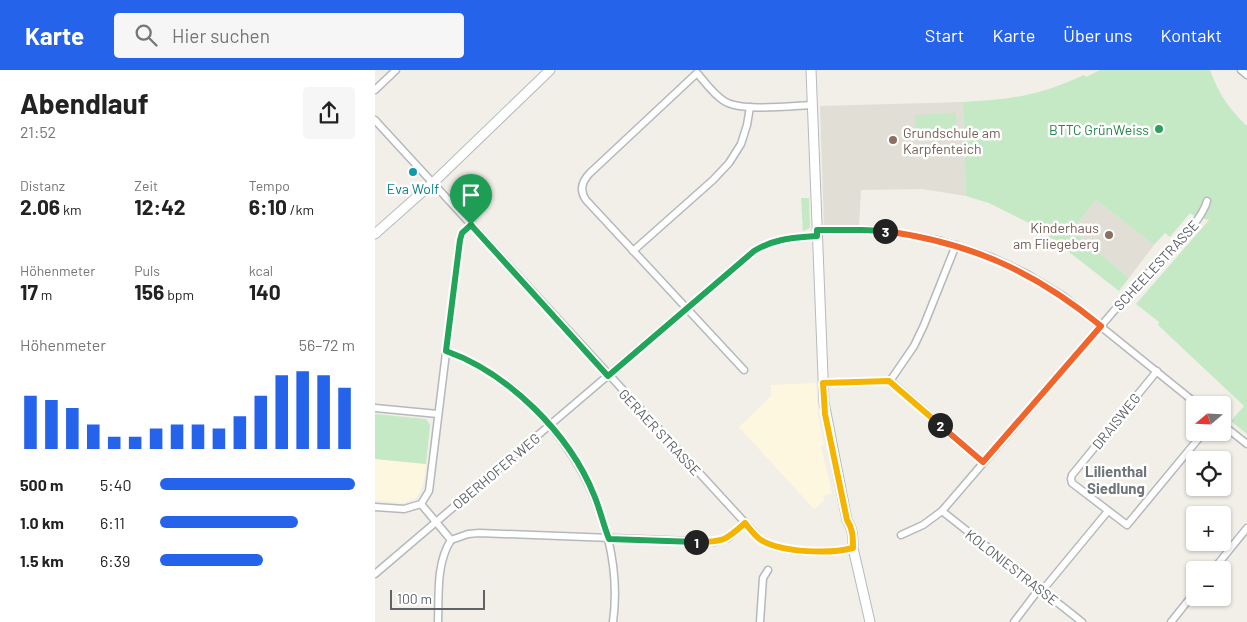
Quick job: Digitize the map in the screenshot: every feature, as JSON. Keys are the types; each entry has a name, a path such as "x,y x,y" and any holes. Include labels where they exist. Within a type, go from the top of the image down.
{"main road":[{"path":"375,234 432,183 549,70"},
{"path":"811,70 825,414 847,520 853,535 853,548 870,622"}],"street":[{"path":"375,90 396,70"},
{"path":"1241,70 1247,75"},
{"path":"744,370 583,196 581,189 583,182 590,173 697,73 724,101 731,104 750,107 813,105"},
{"path":"633,251 713,180 729,163 741,144 750,107"},
{"name":"GERAER STRASSE","path":"375,120 608,376 760,539 775,547 787,550 840,552 853,548"},
{"name":"SCHEELESTRASSE","path":"901,535 923,524 942,511 1146,273 1160,264 1202,215 1207,201"},
{"path":"375,507 404,509 421,504 429,491 460,240 462,233 471,225"},
{"path":"817,233 883,231 956,245 991,257 1027,274 1063,296 1187,396"},
{"name":"OBERHOFER WEG","path":"375,574 754,251 783,239 817,233"},
{"path":"889,381 914,346 925,325 956,245"},
{"path":"446,351 477,364 524,399 550,425 572,454 594,494 609,539 614,568 616,606 613,622"},
{"name":"DRAISWEG","path":"1108,511 1072,483 1072,475 1157,371"},
{"path":"823,383 889,381 983,462"},
{"path":"375,408 438,414"},
{"path":"1231,431 1247,444"},
{"path":"1014,622 1108,511 1124,524 1129,524 1197,441"},
{"path":"421,504 451,540"},
{"name":"KOLONIESTRASSE","path":"942,511 1082,622"},
{"path":"438,622 442,559 451,540 468,534 715,542 728,538 745,523"},
{"path":"1220,561 1247,528"},
{"path":"761,622 763,578 768,570"},
{"path":"1171,622 1186,603"}],"shaded area":[{"name":"Grundschule am Karpfenteich","path":"963,102 966,196 922,189 861,190 859,226 824,226 820,106"},
{"name":"Kinderhaus am Fliegeberg","path":"1096,200 1154,245 1129,278 1072,230"},
{"path":"816,383 818,413 824,445 821,446 832,493 823,496 824,501 814,509 739,427 771,396 771,385"},
{"path":"375,459 426,464 423,486 416,498 403,503 375,500"}],"green space":[{"path":"1100,70 1210,70 1225,100 1247,126 1247,434 1231,421 1244,406 1158,325 1159,322 1136,304 1209,220 1196,217 1190,213 1170,237 1165,233 1154,245 1096,200 1072,230 1129,278 1119,291 1037,227 989,203 966,196 963,102 1011,98 1039,92 1084,75 1086,77"},
{"path":"956,113 957,134 916,136 915,115"},
{"path":"801,198 809,198 810,228 803,231"},
{"path":"375,414 426,419 430,425 426,464 375,459"}],"place":[{"name":"BTTC GrünWeiss","path":"1159,129"},
{"name":"Grundschule am Karpfenteich","path":"893,140"},
{"name":"Eva Wolf","path":"413,172"},
{"name":"Kinderhaus am Fliegeberg","path":"1109,235"}],"district":[{"name":"Lilienthal Siedlung","path":"1116,480"}],"route":[{"path":"471,225 608,376 754,251 771,242 783,239 817,236 817,230 883,231 956,245 991,257 1027,274 1063,296 1101,326 983,462 889,381 823,383 825,414 847,520 853,535 853,548 840,552 787,550 775,547 760,539 745,523 728,538 715,542 609,539 594,494 572,454 550,425 524,399 499,379 477,364 446,351 460,240 462,233 471,225"}]}
